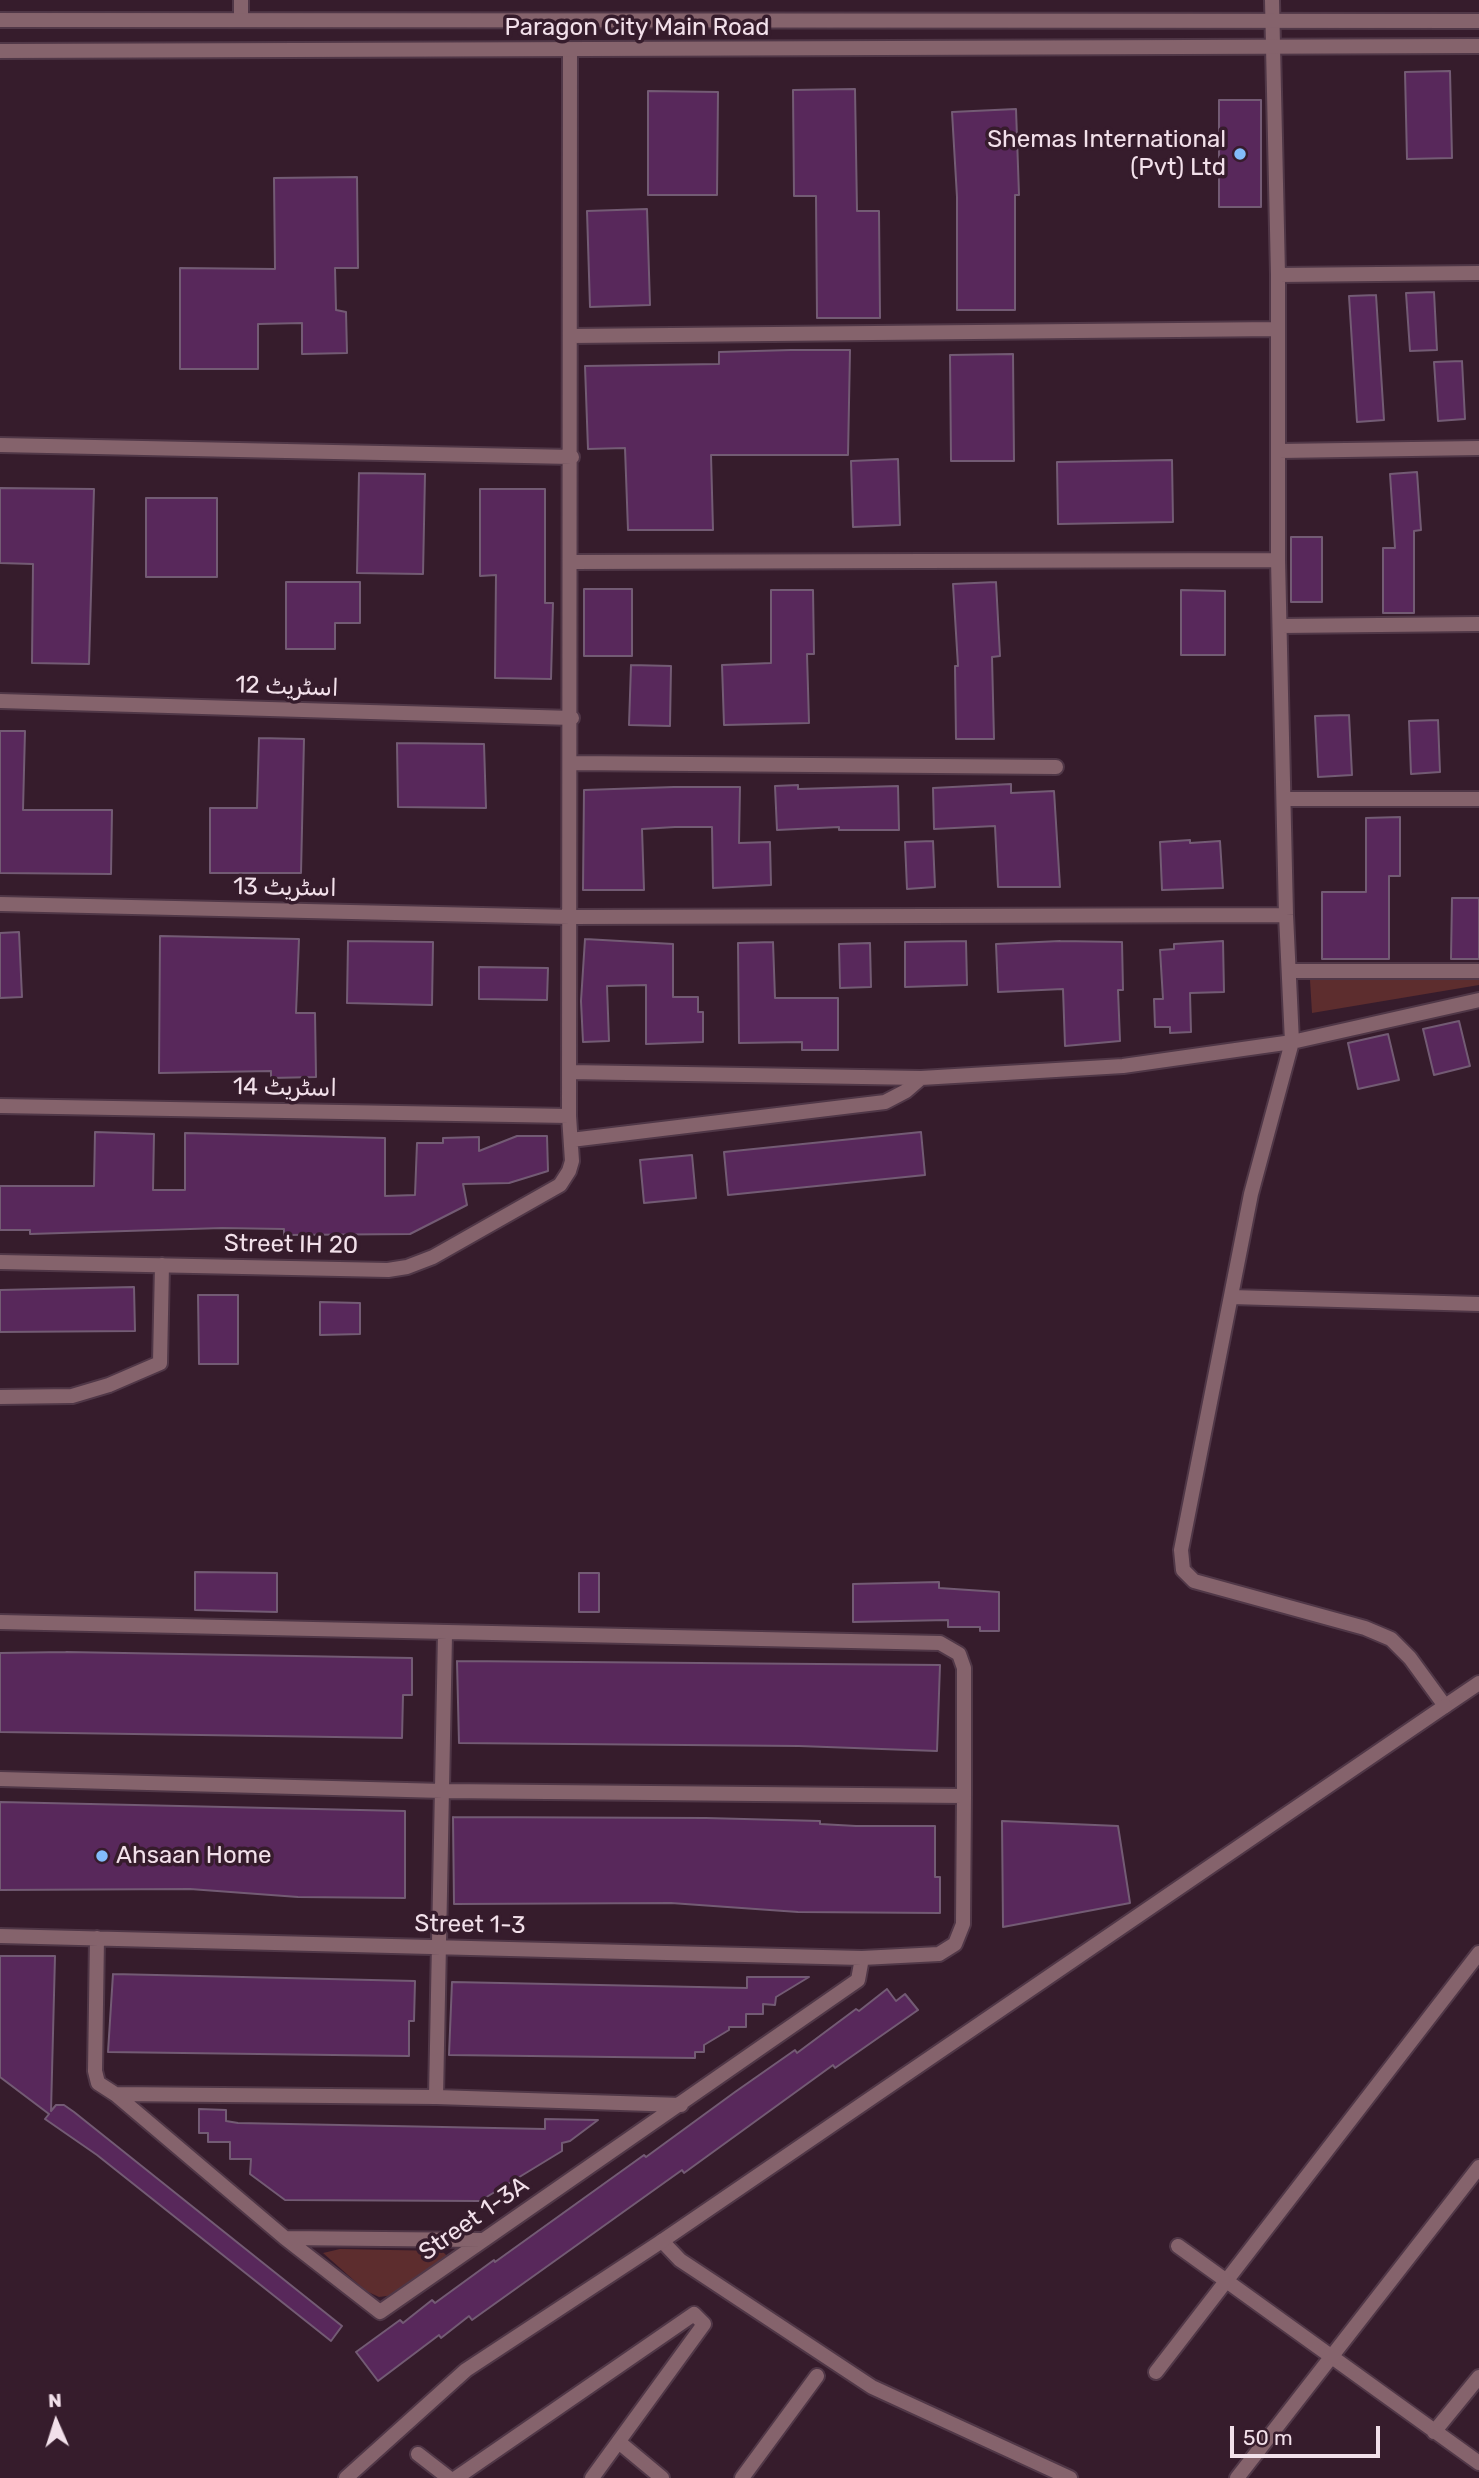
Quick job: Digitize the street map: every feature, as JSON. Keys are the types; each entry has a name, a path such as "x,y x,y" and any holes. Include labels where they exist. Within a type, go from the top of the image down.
{"street":[{"path":"241,0 241,20"},
{"path":"1272,0 1278,275 1278,560 1286,915 1292,1042 1251,1194 1181,1550 1183,1570 1194,1581 1365,1628 1391,1639 1410,1658 1445,1706"},
{"name":"Paragon City Main Road","path":"0,20 1479,21"},
{"name":"Paragon City Main Road","path":"0,51 1479,46"},
{"path":"570,51 571,1140 885,1102 906,1091 922,1078"},
{"path":"1278,275 1479,273"},
{"path":"571,336 1278,329"},
{"path":"0,444 572,457"},
{"path":"1279,451 1479,448"},
{"path":"572,562 1278,560"},
{"path":"1280,626 1479,624"},
{"name":"اسٹریٹ 12","path":"0,701 572,718"},
{"path":"571,762 1056,767"},
{"path":"1285,799 1479,799"},
{"name":"اسٹریٹ 13","path":"0,904 570,917 1286,915"},
{"path":"1289,971 1479,971"},
{"path":"569,1072 922,1078 1123,1066 1292,1042 1479,1000"},
{"name":"اسٹریٹ 14","path":"0,1106 569,1116"},
{"name":"Street IH 20","path":"0,1262 388,1270 407,1267 433,1257 560,1185 572,1161 571,1140"},
{"path":"0,1397 72,1396 109,1385 160,1363 162,1265"},
{"path":"1231,1297 1479,1304"},
{"path":"0,1622 940,1643 958,1654 964,1668 964,1796 443,1791 0,1779"},
{"path":"436,2097 445,1634"},
{"path":"346,2478 466,2370 662,2241 1479,1683"},
{"name":"Street 1-3","path":"0,1936 862,1958 939,1954 955,1944 964,1924 964,1796"},
{"name":"Street 1-3A","path":"97,1938 97,2084 115,2094 285,2238 380,2312 858,1980 862,1958"},
{"path":"1156,2372 1479,1953"},
{"path":"115,2094 436,2097 681,2105"},
{"path":"1237,2478 1479,2167"},
{"path":"285,2238 482,2240"},
{"path":"662,2241 680,2260 872,2387 1070,2478"},
{"path":"1178,2246 1479,2463"},
{"path":"456,2478 694,2314 704,2324 592,2478"},
{"path":"742,2478 817,2376"},
{"path":"1434,2432 1479,2377"},
{"path":"620,2443 662,2478"},
{"path":"418,2454 449,2478"}],"shaded area":[{"path":"1479,978 1479,985 1312,1013 1310,980"},
{"path":"340,2249 442,2251 446,2259 394,2295 379,2297 366,2291 323,2253"}],"building":[{"path":"1450,71 1452,158 1407,159 1405,72"},
{"path":"855,89 857,211 879,211 880,318 817,318 816,196 794,196 793,90"},
{"path":"648,91 718,92 717,195 648,195"},
{"name":"Shemas International (Pvt) Ltd","path":"1219,100 1261,100 1261,207 1219,207"},
{"path":"1016,109 1019,195 1015,195 1015,310 957,310 957,197 952,112"},
{"path":"357,177 358,268 335,268 336,310 346,312 347,353 302,354 302,323 258,324 258,369 180,369 180,268 275,269 274,178"},
{"path":"647,209 650,305 590,307 587,211"},
{"path":"1434,292 1437,350 1410,351 1406,293"},
{"path":"1376,295 1384,420 1357,422 1349,296"},
{"path":"850,350 848,455 711,455 713,530 628,530 625,448 588,449 585,366 719,364 719,352"},
{"path":"1013,354 1014,461 951,461 950,355"},
{"path":"1462,361 1465,419 1438,421 1434,362"},
{"path":"898,459 900,525 853,527 851,461"},
{"path":"1172,460 1173,522 1058,524 1057,462"},
{"path":"1417,472 1421,530 1414,531 1414,613 1383,613 1383,548 1395,548 1390,474"},
{"path":"359,473 425,474 423,574 357,573"},
{"path":"0,488 94,489 89,664 32,663 33,564 0,563"},
{"path":"480,489 545,489 545,603 553,603 551,679 495,678 496,575 480,576"},
{"path":"146,498 217,498 217,577 146,577"},
{"path":"1291,537 1322,537 1322,602 1291,602"},
{"path":"286,582 360,582 360,623 335,623 335,649 286,649"},
{"path":"996,582 1000,656 992,657 994,739 956,739 955,666 958,666 953,584"},
{"path":"584,589 632,589 632,656 584,656"},
{"path":"771,590 813,590 814,654 807,654 809,723 724,725 722,665 771,663"},
{"path":"1181,590 1225,591 1225,655 1181,655"},
{"path":"631,665 671,666 670,726 629,725"},
{"path":"1349,715 1352,775 1318,777 1315,716"},
{"path":"1438,720 1440,772 1411,774 1409,721"},
{"path":"0,731 25,731 23,810 112,810 111,874 0,873"},
{"path":"259,738 304,739 301,873 210,873 210,808 257,808"},
{"path":"397,743 484,744 486,808 398,807"},
{"path":"1011,784 1011,793 1054,791 1060,887 998,887 995,826 934,829 933,788"},
{"path":"798,785 798,789 898,786 899,830 839,830 839,827 777,830 775,786"},
{"path":"740,787 739,843 770,842 771,885 713,888 712,827 675,827 642,829 644,890 583,890 584,790"},
{"path":"1400,817 1400,876 1389,876 1389,959 1322,959 1322,892 1366,892 1366,818"},
{"path":"1190,840 1190,843 1220,841 1223,888 1162,890 1160,842"},
{"path":"933,841 935,887 907,889 905,842"},
{"path":"1452,898 1479,898 1479,959 1451,959"},
{"path":"19,932 22,997 0,998 0,933"},
{"path":"160,936 299,939 296,1013 315,1013 316,1077 271,1078 271,1071 159,1073"},
{"path":"585,939 673,944 673,997 698,997 698,1012 703,1012 703,1042 646,1044 646,985 607,986 609,1041 583,1042 581,1001"},
{"path":"348,941 433,942 432,1005 347,1003"},
{"path":"966,941 967,985 905,987 905,942"},
{"path":"1223,941 1224,992 1190,993 1191,1032 1170,1033 1170,1027 1155,1027 1154,999 1163,999 1160,950 1174,949 1174,944"},
{"path":"773,942 775,998 838,998 838,1050 802,1050 802,1042 739,1043 738,943"},
{"path":"1122,942 1123,990 1118,990 1120,1041 1065,1046 1063,989 998,992 996,944"},
{"path":"870,943 871,987 840,988 839,944"},
{"path":"479,967 548,968 547,1000 479,999"},
{"path":"1459,1021 1470,1066 1434,1075 1423,1029"},
{"path":"1388,1034 1399,1080 1358,1089 1348,1043"},
{"path":"95,1132 154,1134 153,1190 185,1190 185,1133 385,1138 385,1196 415,1195 417,1143 443,1143 443,1138 479,1137 479,1151 517,1136 547,1136 548,1171 509,1183 463,1184 467,1205 410,1234 284,1235 284,1229 222,1228 30,1234 30,1230 0,1230 0,1186 94,1186"},
{"path":"921,1132 925,1175 728,1195 724,1152"},
{"path":"692,1155 696,1198 644,1203 640,1160"},
{"path":"134,1287 135,1331 0,1332 0,1290"},
{"path":"198,1295 238,1295 238,1364 199,1364"},
{"path":"320,1302 360,1303 360,1334 320,1335"},
{"path":"195,1572 277,1573 277,1612 195,1610"},
{"path":"579,1573 599,1573 599,1612 579,1612"},
{"path":"939,1582 939,1588 999,1592 999,1631 980,1631 980,1627 948,1627 948,1620 853,1622 853,1584"},
{"path":"0,1653 412,1658 412,1695 403,1695 402,1738 0,1732"},
{"path":"457,1661 940,1665 937,1751 799,1746 459,1743"},
{"path":"0,1802 405,1811 405,1898 298,1897 190,1889 0,1890"},
{"path":"453,1817 706,1818 820,1821 820,1824 856,1826 935,1826 935,1877 940,1877 940,1913 798,1912 671,1903 454,1904"},
{"path":"1002,1821 1118,1826 1130,1903 1003,1927"},
{"path":"0,1956 55,1956 51,2111 56,2105 64,2105 74,2112 342,2326 331,2341 97,2155 45,2119 49,2114 0,2077"},
{"path":"113,1974 415,1981 414,2021 409,2021 409,2056 108,2052"},
{"path":"747,1977 809,1977 776,1997 775,2005 763,2004 763,2014 746,2014 746,2027 729,2027 729,2030 704,2045 704,2052 695,2052 695,2058 449,2055 452,1982 747,1988"},
{"path":"887,1989 896,2001 905,1994 918,2010 835,2068 833,2065 684,2173 682,2170 472,2320 469,2316 441,2338 439,2335 378,2381 356,2352 400,2320 403,2323 432,2300 435,2303 494,2260 495,2262 644,2155 646,2157 795,2050 797,2053"},
{"path":"199,2109 226,2110 226,2121 238,2123 545,2129 545,2119 598,2120 570,2141 562,2143 562,2151 480,2201 285,2200 250,2174 251,2159 230,2159 230,2142 208,2142 208,2133 199,2133"}],"place":[{"name":"Shemas International (Pvt) Ltd","path":"1240,154"},
{"name":"Ahsaan Home","path":"102,1856"}]}
